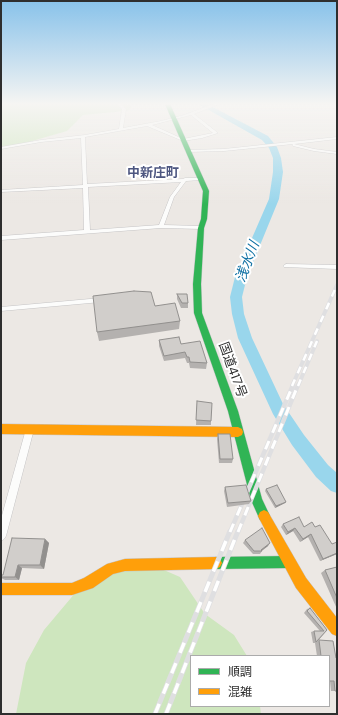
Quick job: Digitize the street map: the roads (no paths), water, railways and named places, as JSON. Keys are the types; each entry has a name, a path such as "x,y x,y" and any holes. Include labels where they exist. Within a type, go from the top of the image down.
{"main road":[{"name":"国道417号","path":"183,140 206,191 196,284 198,313 233,410 257,500 271,531 301,583 337,628"},
{"path":"1,429 238,432"},
{"path":"1,589 72,589 88,583 111,568 125,565 289,562"}],"street":[{"path":"1,148 71,137"},
{"path":"82,137 87,232"},
{"path":"177,137 183,140 200,137"},
{"path":"187,151 213,151 337,138"},
{"path":"290,144 314,150 337,153"},
{"path":"161,226 172,197 185,179"},
{"path":"1,191 201,179"},
{"path":"1,238 161,226 201,228"},
{"path":"286,266 337,267"},
{"path":"1,309 101,300"},
{"path":"1,536 30,429"}],"waterway":[{"name":"浅水川","path":"264,137 273,147 277,158 278,172 274,199 241,277 236,297 238,314 245,338 278,409 298,440 322,471 337,485"}],"railway":[{"path":"292,386 337,285"},
{"path":"298,386 317,341"},
{"path":"230,532 293,385"},
{"path":"238,532 298,385"},
{"path":"155,714 230,531"},
{"path":"166,714 238,531"}],"district":[{"name":"中新庄町","path":"153,174"}]}
